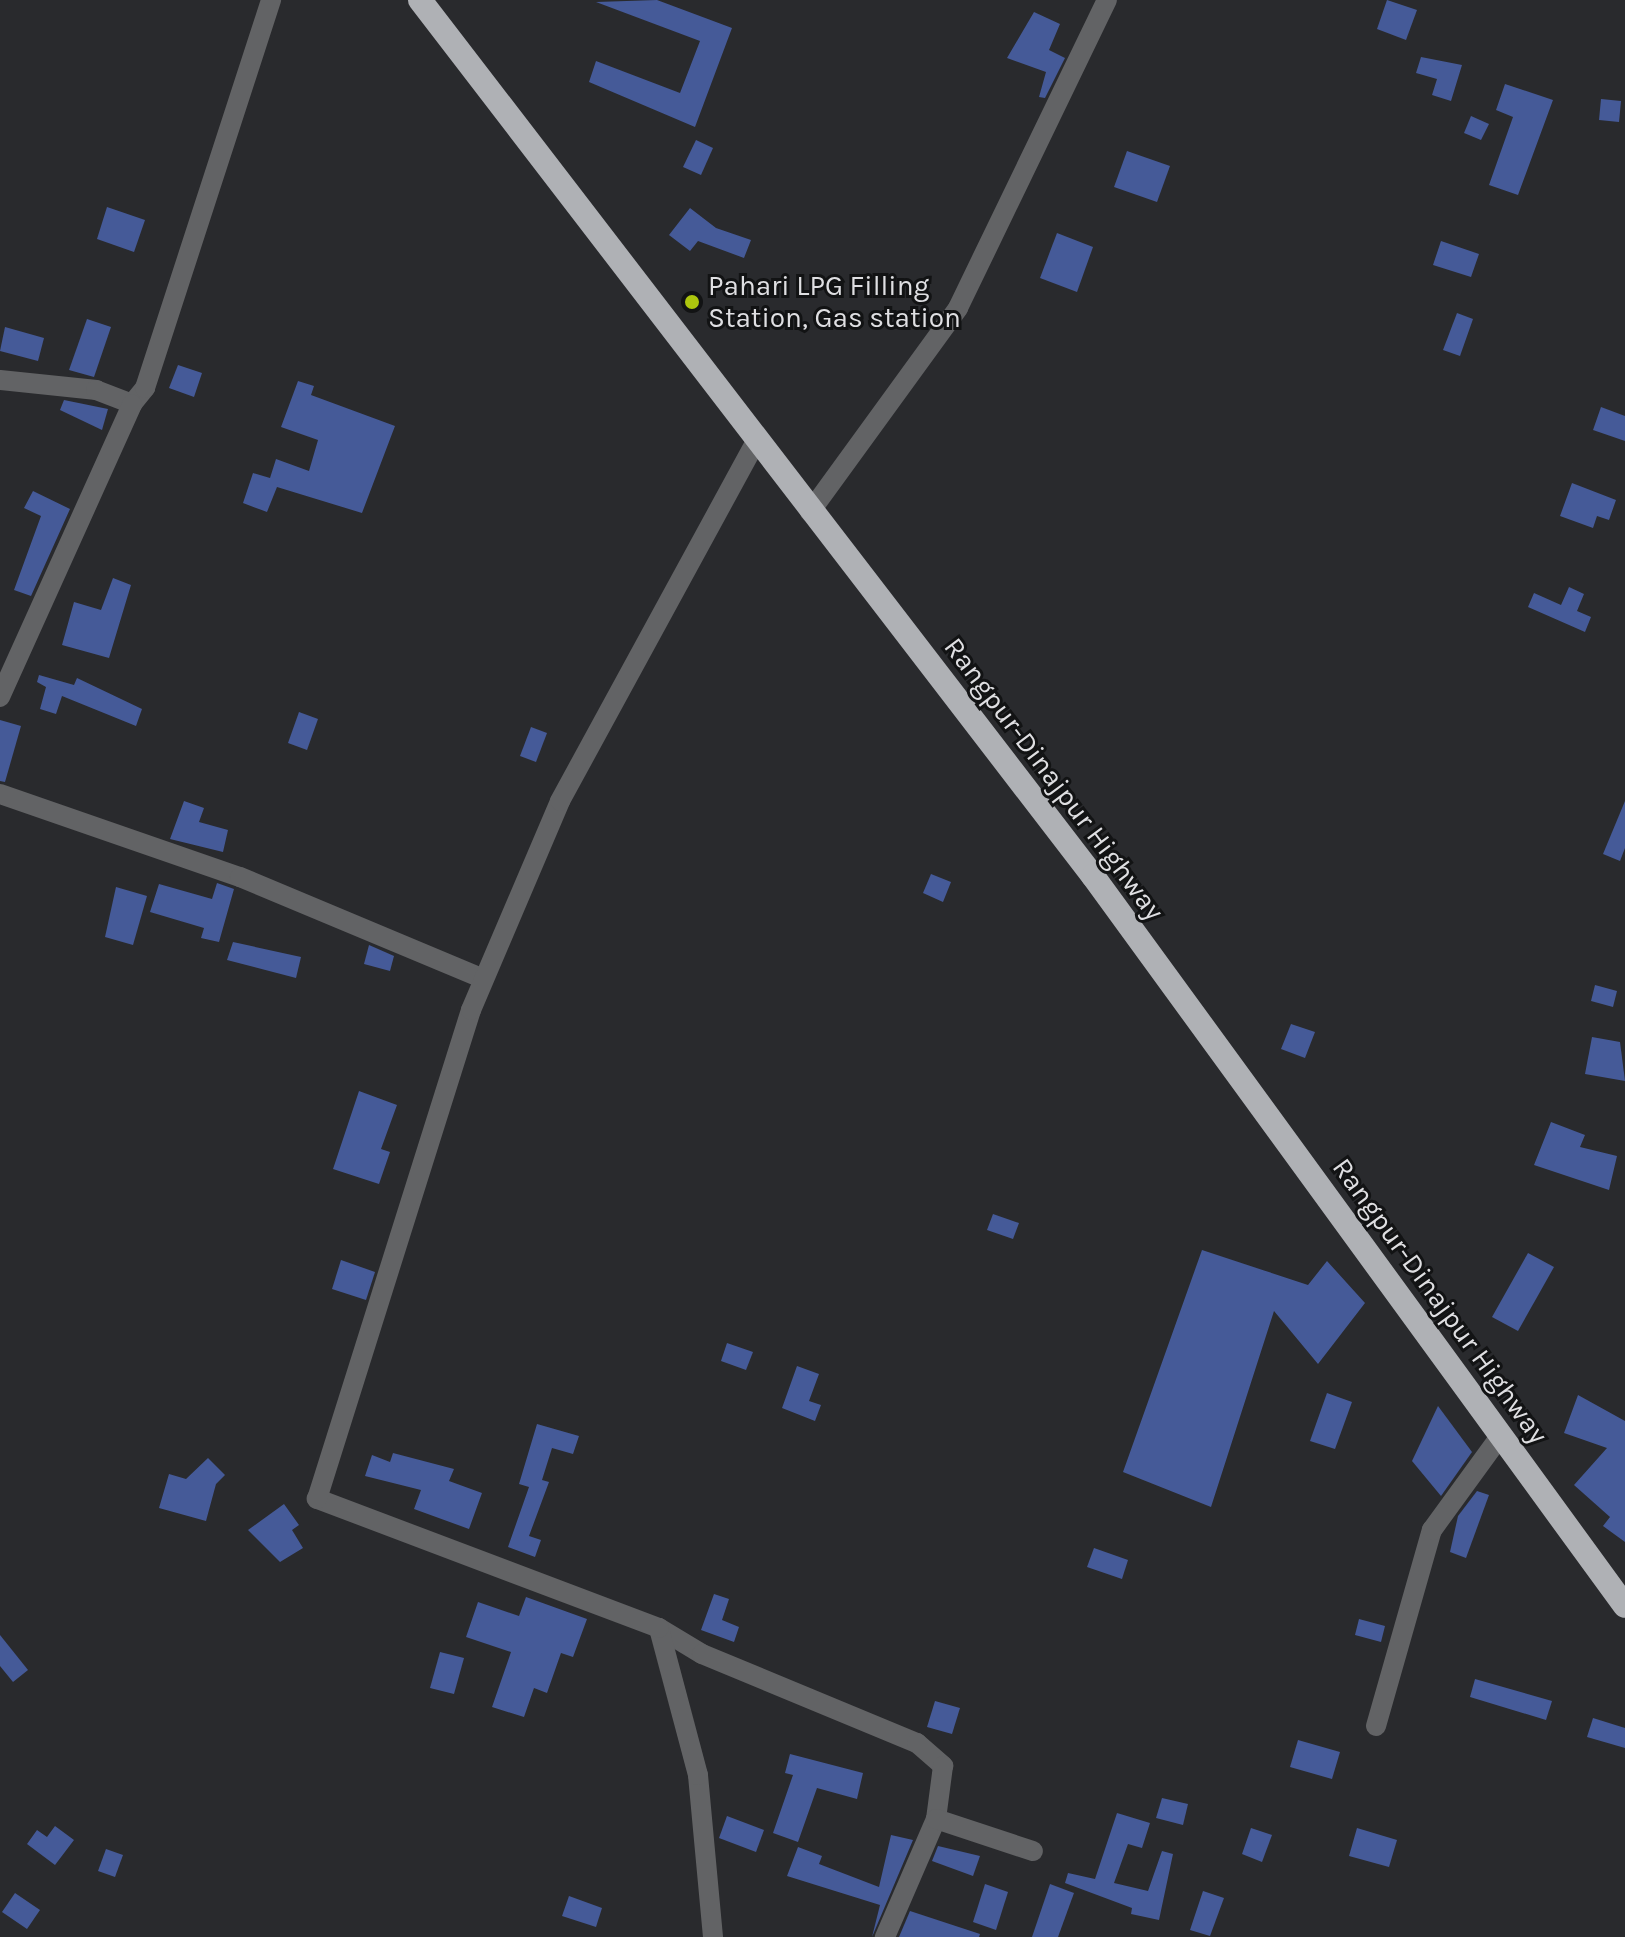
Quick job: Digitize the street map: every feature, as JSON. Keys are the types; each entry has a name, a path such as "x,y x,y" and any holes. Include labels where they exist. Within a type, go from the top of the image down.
{"highway":[{"name":"Rangpur-Dinajpur Highway","path":"420,0 756,442 1093,876 1625,1606"}],"street":[{"path":"0,697 132,404 145,388 271,0"},
{"path":"810,512 958,308 1107,0"},
{"path":"0,380 96,390 132,404"},
{"path":"756,442 560,801 484,979 344,1400 317,1499 659,1628 702,1654 917,1743 943,1766 936,1819 885,1937"},
{"path":"0,794 240,877 484,979"},
{"path":"1376,1726 1432,1530 1501,1435"},
{"path":"659,1628 698,1775 713,1937"},
{"path":"936,1819 1033,1851"}],"building":[{"path":"657,0 732,28 695,127 589,82 596,61 680,93 700,41 596,2"},
{"path":"1387,0 1417,10 1406,40 1377,29"},
{"path":"1034,12 1060,24 1049,50 1065,58 1045,98 1039,97 1046,72 1007,58"},
{"path":"1421,57 1462,65 1451,101 1432,95 1437,79 1416,73"},
{"path":"1505,84 1553,100 1518,195 1489,185 1513,117 1496,110"},
{"path":"1601,99 1621,101 1619,122 1599,120"},
{"path":"1471,116 1489,124 1481,140 1464,133"},
{"path":"696,140 713,148 701,175 683,167"},
{"path":"1127,151 1170,166 1157,202 1114,187"},
{"path":"107,207 145,220 134,252 97,239"},
{"path":"690,208 716,228 751,240 744,258 698,241 690,251 669,235"},
{"path":"1057,233 1093,247 1077,292 1040,278"},
{"path":"1441,241 1479,254 1471,277 1433,265"},
{"path":"1457,313 1473,319 1460,356 1443,350"},
{"path":"87,319 111,327 94,377 69,370"},
{"path":"5,327 44,338 38,361 0,351"},
{"path":"178,365 202,373 194,397 169,388"},
{"path":"298,381 314,386 311,395 395,426 362,513 277,487 267,512 243,503 253,473 270,478 276,459 309,471 318,440 281,427"},
{"path":"64,400 108,409 102,430 60,410"},
{"path":"1601,407 1625,416 1625,441 1593,430"},
{"path":"1572,483 1616,500 1609,520 1597,516 1593,528 1560,516"},
{"path":"33,491 70,509 31,596 14,590 41,516 24,508"},
{"path":"113,578 131,585 109,658 62,645 74,602 101,610"},
{"path":"1569,587 1584,594 1577,611 1591,617 1585,632 1528,607 1534,593 1561,605"},
{"path":"39,675 74,685 77,678 142,709 136,726 62,696 56,714 40,709 46,687 37,682"},
{"path":"299,712 318,719 307,750 288,743"},
{"path":"0,720 21,726 5,782 0,781"},
{"path":"531,727 547,733 536,762 520,756"},
{"path":"184,801 204,808 199,822 228,830 223,852 170,839"},
{"path":"1625,801 1625,848 1620,861 1603,854"},
{"path":"931,874 951,882 943,902 923,893"},
{"path":"217,883 234,889 219,942 201,938 204,928 150,912 159,884 212,899"},
{"path":"116,887 147,896 133,945 105,937"},
{"path":"233,942 301,957 296,978 227,960"},
{"path":"369,945 394,956 390,971 364,964"},
{"path":"1595,985 1617,991 1613,1007 1591,1001"},
{"path":"1291,1024 1315,1032 1305,1058 1281,1049"},
{"path":"1592,1037 1620,1042 1625,1081 1585,1074"},
{"path":"359,1091 397,1105 381,1149 390,1152 379,1184 333,1169"},
{"path":"1551,1122 1585,1135 1580,1147 1617,1156 1609,1190 1534,1165"},
{"path":"993,1214 1019,1223 1013,1239 987,1230"},
{"path":"1202,1250 1308,1285 1327,1261 1365,1303 1318,1364 1274,1311 1211,1507 1123,1472"},
{"path":"1528,1253 1554,1267 1518,1331 1492,1317"},
{"path":"341,1260 375,1272 366,1300 332,1289"},
{"path":"727,1343 753,1352 746,1370 721,1361"},
{"path":"797,1366 819,1374 809,1401 821,1405 815,1421 782,1408"},
{"path":"1327,1393 1352,1402 1335,1449 1310,1441"},
{"path":"1578,1395 1625,1421 1625,1542 1603,1526 1610,1517 1574,1485 1607,1448 1564,1433"},
{"path":"1438,1406 1472,1452 1441,1496 1412,1461"},
{"path":"537,1424 579,1436 573,1454 552,1448 542,1480 549,1482 529,1536 541,1540 535,1557 508,1547 529,1487 519,1484"},
{"path":"393,1453 454,1469 449,1481 482,1493 469,1529 414,1509 421,1490 365,1476 372,1455 390,1462"},
{"path":"208,1458 225,1475 216,1484 206,1521 159,1508 169,1474 186,1479"},
{"path":"1477,1491 1489,1495 1466,1558 1450,1552 1458,1516"},
{"path":"284,1504 299,1525 292,1530 303,1548 280,1562 248,1530"},
{"path":"1094,1548 1128,1560 1122,1579 1087,1567"},
{"path":"714,1594 729,1599 722,1620 739,1627 734,1642 701,1630"},
{"path":"526,1597 587,1619 573,1657 561,1653 547,1693 534,1688 524,1717 492,1707 511,1652 466,1637 478,1602 519,1616"},
{"path":"1359,1619 1385,1626 1381,1642 1355,1635"},
{"path":"0,1635 28,1670 13,1682 0,1666"},
{"path":"440,1652 464,1658 454,1694 430,1688"},
{"path":"1475,1679 1552,1701 1546,1720 1470,1697"},
{"path":"935,1701 960,1708 952,1734 927,1727"},
{"path":"1593,1718 1625,1728 1625,1748 1587,1737"},
{"path":"1298,1740 1340,1752 1332,1779 1290,1767"},
{"path":"790,1754 863,1773 857,1799 817,1788 798,1842 773,1833 793,1775 785,1773"},
{"path":"1162,1798 1188,1804 1183,1825 1156,1818"},
{"path":"1117,1813 1150,1823 1142,1848 1128,1844 1114,1883 1148,1891 1162,1851 1173,1854 1159,1920 1131,1914 1132,1908 1065,1883 1068,1873 1095,1879"},
{"path":"727,1816 764,1830 756,1852 719,1838"},
{"path":"55,1826 74,1840 55,1865 27,1844 37,1830 47,1837"},
{"path":"1251,1828 1272,1835 1262,1862 1242,1854"},
{"path":"1357,1828 1397,1840 1389,1867 1349,1856"},
{"path":"891,1835 913,1840 872,1937 880,1905 787,1876 798,1847 822,1856 819,1864 879,1887"},
{"path":"938,1846 980,1856 973,1876 932,1861"},
{"path":"106,1849 123,1855 115,1877 98,1871"},
{"path":"985,1884 1008,1892 996,1930 973,1922"},
{"path":"1050,1884 1074,1893 1058,1937 1032,1937"},
{"path":"1203,1891 1224,1898 1210,1936 1190,1930"},
{"path":"15,1893 40,1910 27,1929 2,1912"},
{"path":"569,1896 602,1908 596,1927 562,1916"},
{"path":"910,1911 980,1934 979,1937 899,1937"}],"place":[{"name":"Pahari LPG Filling Station, Gas station","path":"692,302"}]}
